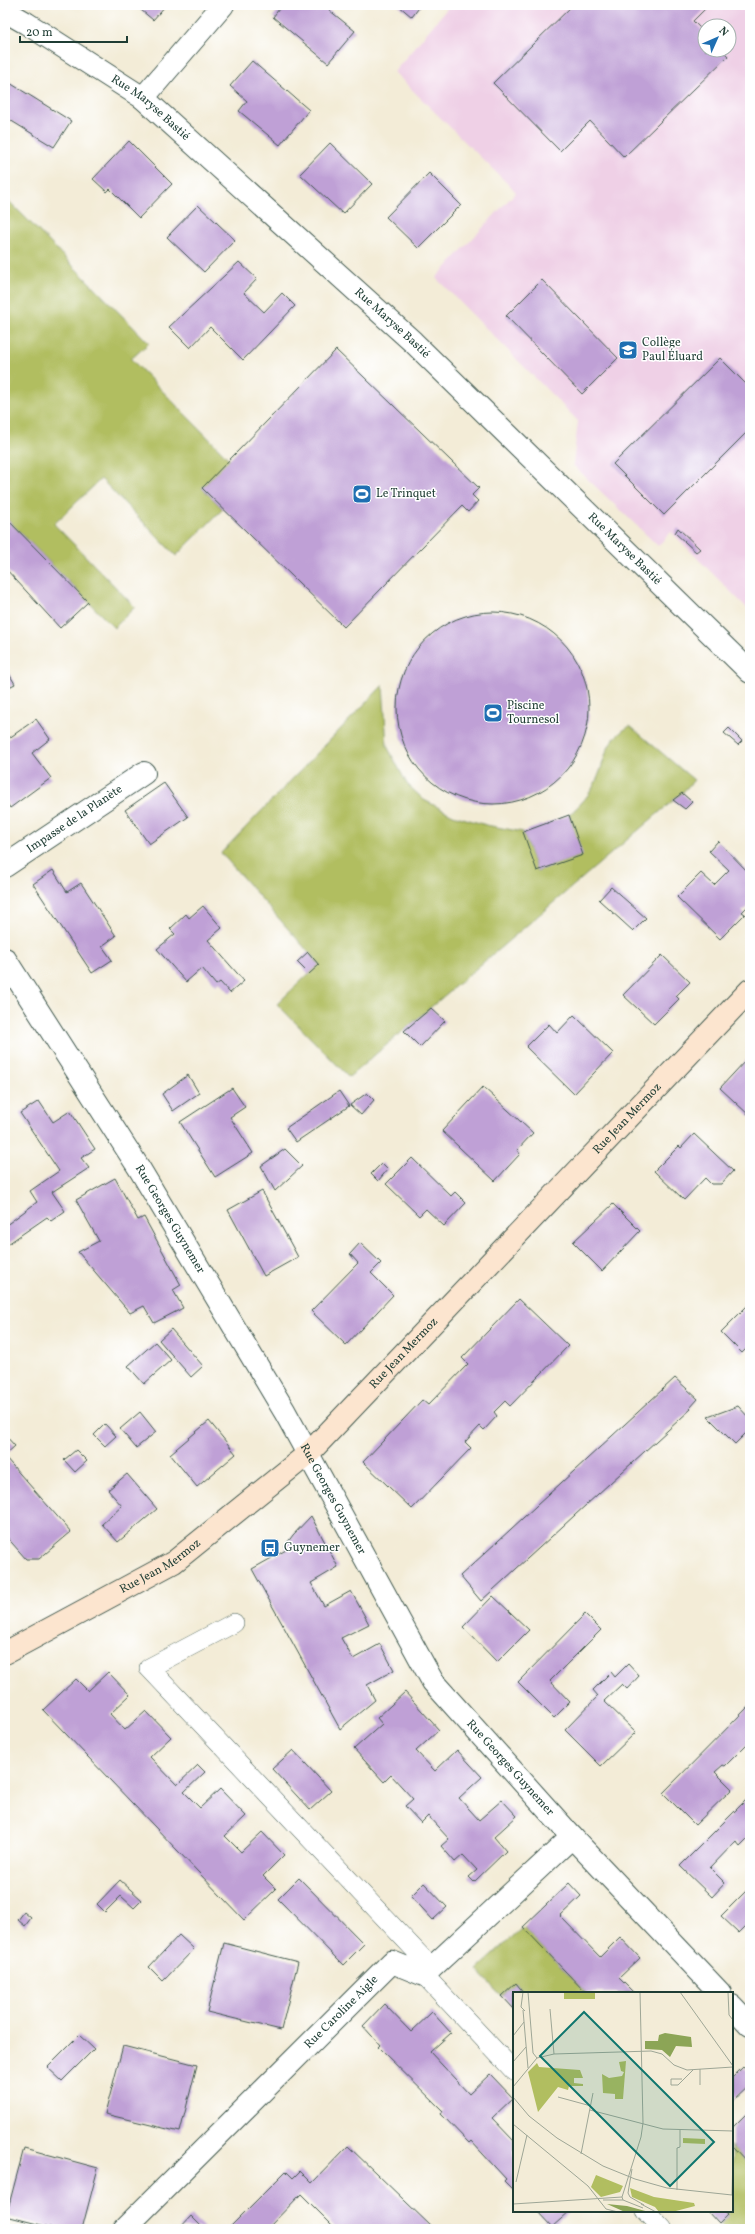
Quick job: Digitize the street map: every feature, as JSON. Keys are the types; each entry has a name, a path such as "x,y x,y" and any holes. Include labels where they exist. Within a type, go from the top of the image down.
{"main road":[{"name":"Rue Jean Mermoz","path":"5,1653 174,1562 309,1453 750,990"}],"street":[{"path":"143,98 222,5"},
{"name":"Rue Maryse Bastié","path":"5,11 143,98 413,342 750,672"},
{"name":"Impasse de la Planète","path":"6,864 144,773"},
{"name":"Rue Georges Guynemer","path":"5,959 139,1168 309,1453 433,1682 572,1837 719,1992"},
{"path":"428,1972 572,1837"},
{"name":"Rue Caroline Aigle","path":"124,2229 392,1962 428,1972"},
{"path":"733,2007 750,2025"}],"lane":[{"path":"234,1623 149,1668 428,1972 513,2070"},
{"path":"647,2212 663,2229"}],"shaded area":[{"name":"Collège Paul Éluard","path":"450,5 750,5 750,611 671,532 658,546 573,465 578,421 436,278 516,192 394,72"}],"green space":[{"path":"5,197 149,343 131,359 230,460 202,488 223,509 176,556 101,479 54,524 135,607 114,628 5,517"},
{"path":"383,685 387,746 407,784 424,800 453,815 486,825 523,832 537,871 582,855 569,815 592,790 611,743 615,737 630,726 694,780 682,793 349,1077 277,1004 319,964 221,853"},
{"path":"523,1927 585,1992 523,1992 516,1983 502,1996 477,1970"},
{"path":"733,2147 750,2165 750,2229 724,2229 719,2224 728,2215 725,2212 733,2212"}],"building":[{"path":"135,5 166,5 153,20"},
{"path":"282,5 334,5 329,10 355,31 328,63 273,17"},
{"path":"398,5 421,5 412,17"},
{"path":"573,5 709,5 693,21 697,25 697,58 726,58 624,157 590,121 560,151 493,83"},
{"path":"252,61 309,110 280,145 239,111 247,101 230,86"},
{"path":"5,80 71,121 54,147 5,117"},
{"path":"129,141 172,184 139,218 110,189 107,192 93,179"},
{"path":"330,143 372,184 343,214 300,174"},
{"path":"429,173 461,205 418,248 386,217"},
{"path":"198,205 235,240 204,272 167,237"},
{"path":"239,262 257,279 244,293 264,312 282,293 295,306 243,360 210,327 190,348 169,327"},
{"path":"542,280 618,358 582,394 506,316"},
{"path":"336,350 479,488 472,495 478,501 468,512 462,506 344,627 202,488"},
{"path":"720,358 750,388 750,429 664,515 613,464"},
{"path":"5,517 88,602 60,628 5,568"},
{"path":"678,528 700,549 696,552 675,533"},
{"name":"Piscine Tournesol","path":"502,612 512,613 538,623 554,633 568,647 582,671 588,689 588,727 582,745 568,769 554,783 530,797 512,803 484,804 474,803 448,793 432,783 418,769 404,745 398,727 397,699 398,689 408,663 418,647 432,633 456,619 474,613"},
{"path":"8,672 15,684 5,689 5,674"},
{"path":"36,719 50,739 32,753 51,778 10,808 5,800 5,741"},
{"path":"729,728 742,741 738,745 724,733"},
{"path":"164,783 188,817 149,844 125,810"},
{"path":"682,793 692,802 685,809 673,800"},
{"path":"569,815 583,855 537,871 523,832"},
{"path":"718,841 750,874 750,904 742,912 745,914 720,939 677,897 701,873 714,885 729,870 709,851"},
{"path":"53,870 67,892 81,883 116,936 102,946 112,960 92,973 33,884"},
{"path":"611,887 646,918 633,931 599,900"},
{"path":"203,906 222,928 208,940 244,981 230,993 220,982 216,985 202,968 186,982 157,949 175,934 170,929 186,914 189,918"},
{"path":"308,952 319,965 309,974 297,962"},
{"path":"662,955 690,982 676,996 679,999 654,1024 623,995"},
{"path":"431,1008 445,1021 420,1047 404,1031"},
{"path":"574,1015 613,1053 574,1094 526,1047 549,1024 557,1033"},
{"path":"746,1060 749,1062 750,1061 750,1116 720,1088"},
{"path":"188,1075 199,1093 173,1111 162,1094"},
{"path":"483,1087 533,1133 517,1150 520,1154 495,1181 442,1131"},
{"path":"232,1088 245,1107 230,1117 253,1153 215,1177 180,1122"},
{"path":"339,1091 349,1106 296,1142 286,1128"},
{"path":"367,1093 374,1100 361,1115 350,1105"},
{"path":"39,1101 53,1122 70,1111 95,1149 81,1158 89,1168 52,1192 65,1211 51,1221 47,1217 5,1246 5,1226 37,1202 30,1191 59,1171 20,1113"},
{"path":"694,1134 733,1171 721,1184 711,1184 705,1178 684,1200 654,1171 679,1146 681,1148"},
{"path":"285,1149 302,1166 275,1191 261,1166"},
{"path":"412,1158 451,1196 455,1192 466,1203 444,1226 426,1209 419,1216 386,1184"},
{"path":"382,1163 388,1169 378,1181 371,1174"},
{"path":"115,1178 138,1220 144,1217 181,1285 173,1290 183,1308 154,1323 144,1306 130,1313 78,1252 99,1241 76,1200"},
{"path":"262,1191 298,1257 264,1276 228,1210"},
{"path":"613,1204 640,1231 602,1271 573,1242"},
{"path":"360,1243 381,1263 371,1273 393,1295 346,1345 311,1311 358,1263 350,1254"},
{"path":"519,1299 568,1346 510,1406 505,1401 494,1412 497,1416 484,1430 480,1426 465,1442 471,1448 412,1509 363,1462 422,1400 428,1405 468,1364 462,1358"},
{"path":"750,1303 750,1349 748,1347 742,1353 721,1332"},
{"path":"171,1329 203,1366 191,1377 159,1340"},
{"path":"155,1342 171,1360 144,1384 128,1366"},
{"path":"675,1378 698,1399 690,1408 691,1409 481,1601 460,1576"},
{"path":"738,1406 750,1419 750,1429 735,1444 708,1417"},
{"path":"140,1412 156,1432 136,1448 120,1429"},
{"path":"209,1421 236,1454 197,1487 170,1454"},
{"path":"105,1424 116,1436 105,1446 94,1435"},
{"path":"5,1435 15,1446 5,1455"},
{"path":"76,1450 87,1461 75,1472 64,1460"},
{"path":"5,1457 71,1532 39,1559 26,1559 5,1535"},
{"path":"127,1474 157,1509 118,1542 102,1524 122,1506 108,1490"},
{"path":"311,1516 338,1567 311,1583 324,1606 351,1591 369,1624 341,1638 353,1659 380,1644 394,1670 367,1685 375,1700 340,1729 252,1569 286,1550 285,1546 293,1535"},
{"path":"493,1596 529,1630 497,1662 463,1627"},
{"path":"585,1614 601,1630 550,1681 570,1702 554,1718 518,1682"},
{"path":"628,1664 639,1676 627,1689 622,1684 604,1701 636,1732 601,1766 565,1730 598,1696 593,1690 611,1672 615,1677"},
{"path":"108,1672 130,1695 110,1714 125,1730 146,1711 171,1737 150,1757 177,1785 198,1765 205,1772 184,1792 200,1808 220,1789 246,1816 225,1836 241,1852 262,1832 284,1855 263,1876 276,1889 244,1920 43,1710 76,1679 88,1691"},
{"path":"405,1692 439,1730 416,1751 435,1771 457,1750 482,1777 459,1798 479,1820 502,1800 517,1816 494,1837 506,1851 474,1882 469,1877 477,1870 463,1855 455,1862 441,1846 449,1839 428,1816 421,1823 405,1806 413,1799 391,1775 384,1782 354,1749 382,1724 377,1718"},
{"path":"750,1705 750,1741 725,1766 723,1765 715,1772 732,1789 695,1825 663,1793"},
{"path":"293,1750 331,1791 310,1810 272,1769"},
{"path":"749,1797 750,1836 740,1846 736,1841 710,1868 725,1883 712,1897 680,1866"},
{"path":"299,1878 364,1944 343,1965 278,1899"},
{"path":"120,1880 142,1900 134,1908 121,1896 105,1912 97,1904"},
{"path":"424,1883 447,1907 433,1920 411,1896"},
{"path":"569,1883 581,1896 560,1916 600,1957 620,1937 640,1958 619,1978 633,1992 585,1992 523,1927"},
{"path":"750,1887 750,1922 739,1933 721,1916"},
{"path":"24,1912 31,1918 25,1926 18,1920"},
{"path":"179,1935 194,1949 163,1981 149,1967"},
{"path":"224,1943 298,1962 281,2030 207,2012"},
{"path":"516,1983 523,1992 513,1992 513,2008 502,1996"},
{"path":"384,2004 411,2032 432,2012 451,2033 430,2052 469,2094 490,2074 513,2098 492,2118 513,2140 513,2190 504,2181 506,2179 471,2141 469,2143 441,2114 443,2111 378,2047 380,2045 363,2026"},
{"path":"79,2035 94,2049 62,2081 47,2067"},
{"path":"123,2046 197,2065 180,2132 105,2114"},
{"path":"743,2067 750,2074 750,2085 733,2101 733,2077"},
{"path":"750,2110 750,2165 733,2147 733,2127"},
{"path":"348,2146 434,2229 336,2229 301,2194 267,2229 232,2229 230,2227 286,2171 293,2178 300,2171 312,2183"},
{"path":"24,2148 98,2168 82,2229 57,2229 6,2216"},
{"path":"538,2212 569,2212 552,2227"},
{"path":"708,2212 725,2212 728,2215 719,2224"},
{"path":"191,2216 204,2229 179,2229"}],"place":[{"name":"Collège Paul Éluard","path":"628,350"},
{"name":"Le Trinquet","path":"362,494"},
{"name":"Piscine Tournesol","path":"493,713"},
{"name":"Guynemer","path":"270,1548"}]}
